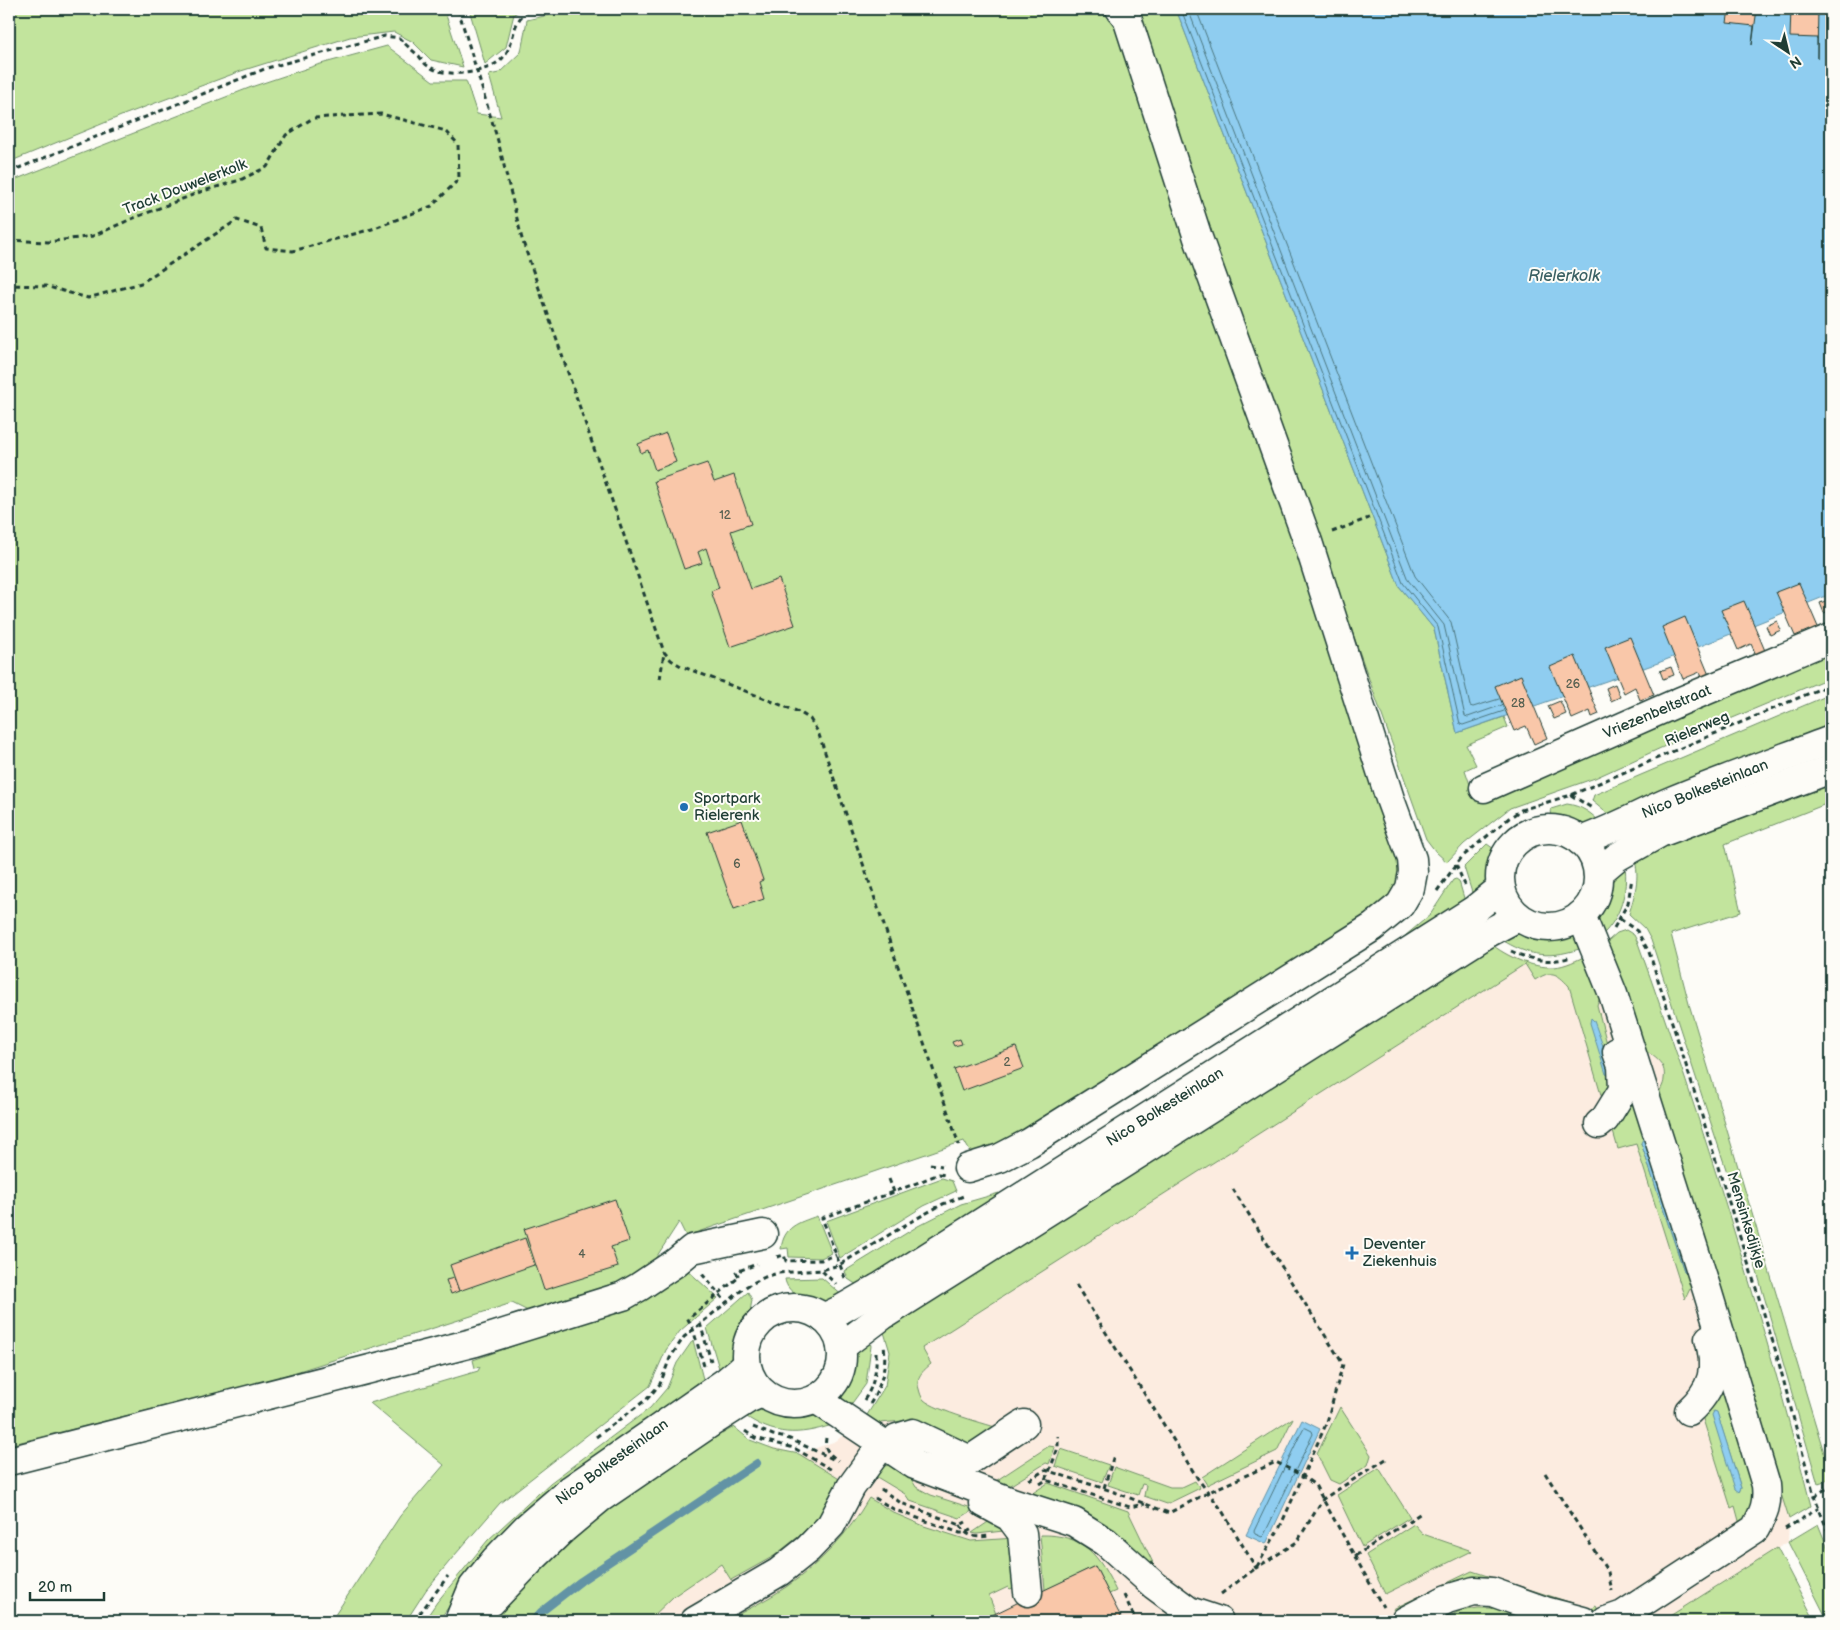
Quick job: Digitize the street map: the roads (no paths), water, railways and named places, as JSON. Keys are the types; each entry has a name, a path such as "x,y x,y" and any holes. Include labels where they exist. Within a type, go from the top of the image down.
{"street":[{"path":"968,1168 1000,1158 1030,1143 1373,927 1400,905 1410,888 1413,872 1412,859 1390,799 1308,542 1198,238 1128,18 1120,9"},
{"name":"Vriezenbeltstraat","path":"1484,788 1681,701 1831,638"},
{"name":"Nico Bolkesteinlaan","path":"1580,841 1614,828 1652,809 1707,786 1831,740"},
{"name":"Nico Bolkesteinlaan","path":"1598,873 1617,858 1660,833 1831,769"},
{"path":"1553,829 1568,833 1580,841 1589,850 1598,873 1598,885 1594,896 1581,915 1563,925 1543,927 1530,924 1518,917 1507,904 1501,888 1500,873 1504,858 1512,846 1524,836 1538,831 1553,829"},
{"name":"Nico Bolkesteinlaan","path":"823,1318 880,1287 1440,932 1474,910 1501,888"},
{"path":"1581,915 1613,994 1707,1290 1766,1485 1767,1500 1764,1512 1755,1529 1623,1615 1606,1621"},
{"name":"Nico Bolkesteinlaan","path":"842,1347 890,1311 1488,933 1518,917"},
{"path":"1599,1124 1605,1119 1623,1090 1622,1066 1608,1022 1613,994"},
{"path":"9,1461 502,1335 623,1296 675,1263 692,1249 766,1247"},
{"path":"1689,1411 1698,1401 1713,1377 1714,1354 1698,1301 1707,1290"},
{"path":"788,1308 800,1308 813,1312 823,1318 835,1331 842,1347 842,1363 837,1378 825,1394 805,1404 783,1404 762,1394 752,1380 746,1365 745,1352 748,1339 755,1327 764,1318 788,1308"},
{"name":"Nico Bolkesteinlaan","path":"460,1621 473,1586 527,1527 570,1490 723,1384 746,1365"},
{"name":"Nico Bolkesteinlaan","path":"460,1621 491,1602 562,1530 599,1499 712,1422 748,1399 762,1394"},
{"path":"816,1400 890,1441 939,1490 984,1502 1010,1517 1022,1533 1034,1590 1029,1531 1019,1504"},
{"path":"695,1621 779,1572 808,1549 831,1525 852,1487 890,1441 913,1433 970,1460 1040,1430 982,1468 966,1472"},
{"path":"915,1465 1019,1504 1074,1522 1106,1542 1154,1585 1189,1611 1210,1618"},
{"path":"1154,1585 1173,1621"},
{"path":"1394,1614 1474,1591 1492,1592 1543,1616 1583,1621"}],"water":[{"name":"Rielerkolk","path":"1176,9 1831,9 1831,594 1658,663 1457,733 1434,629 1399,586"},
{"path":"1591,1018 1594,1021 1612,1071 1610,1076 1606,1074 1590,1023"},
{"path":"1643,1139 1646,1142 1688,1274 1684,1271 1641,1143"},
{"path":"1714,1411 1717,1412 1741,1488 1739,1492 1735,1489 1712,1415"},
{"path":"1302,1420 1320,1429 1266,1544 1246,1535"}],"waterway":[{"path":"533,1621 541,1612 581,1581 757,1463"}],"place":[{"name":"Sportpark Rielerenk","path":"684,807"},
{"name":"Deventer Ziekenhuis","path":"1352,1253"}]}
